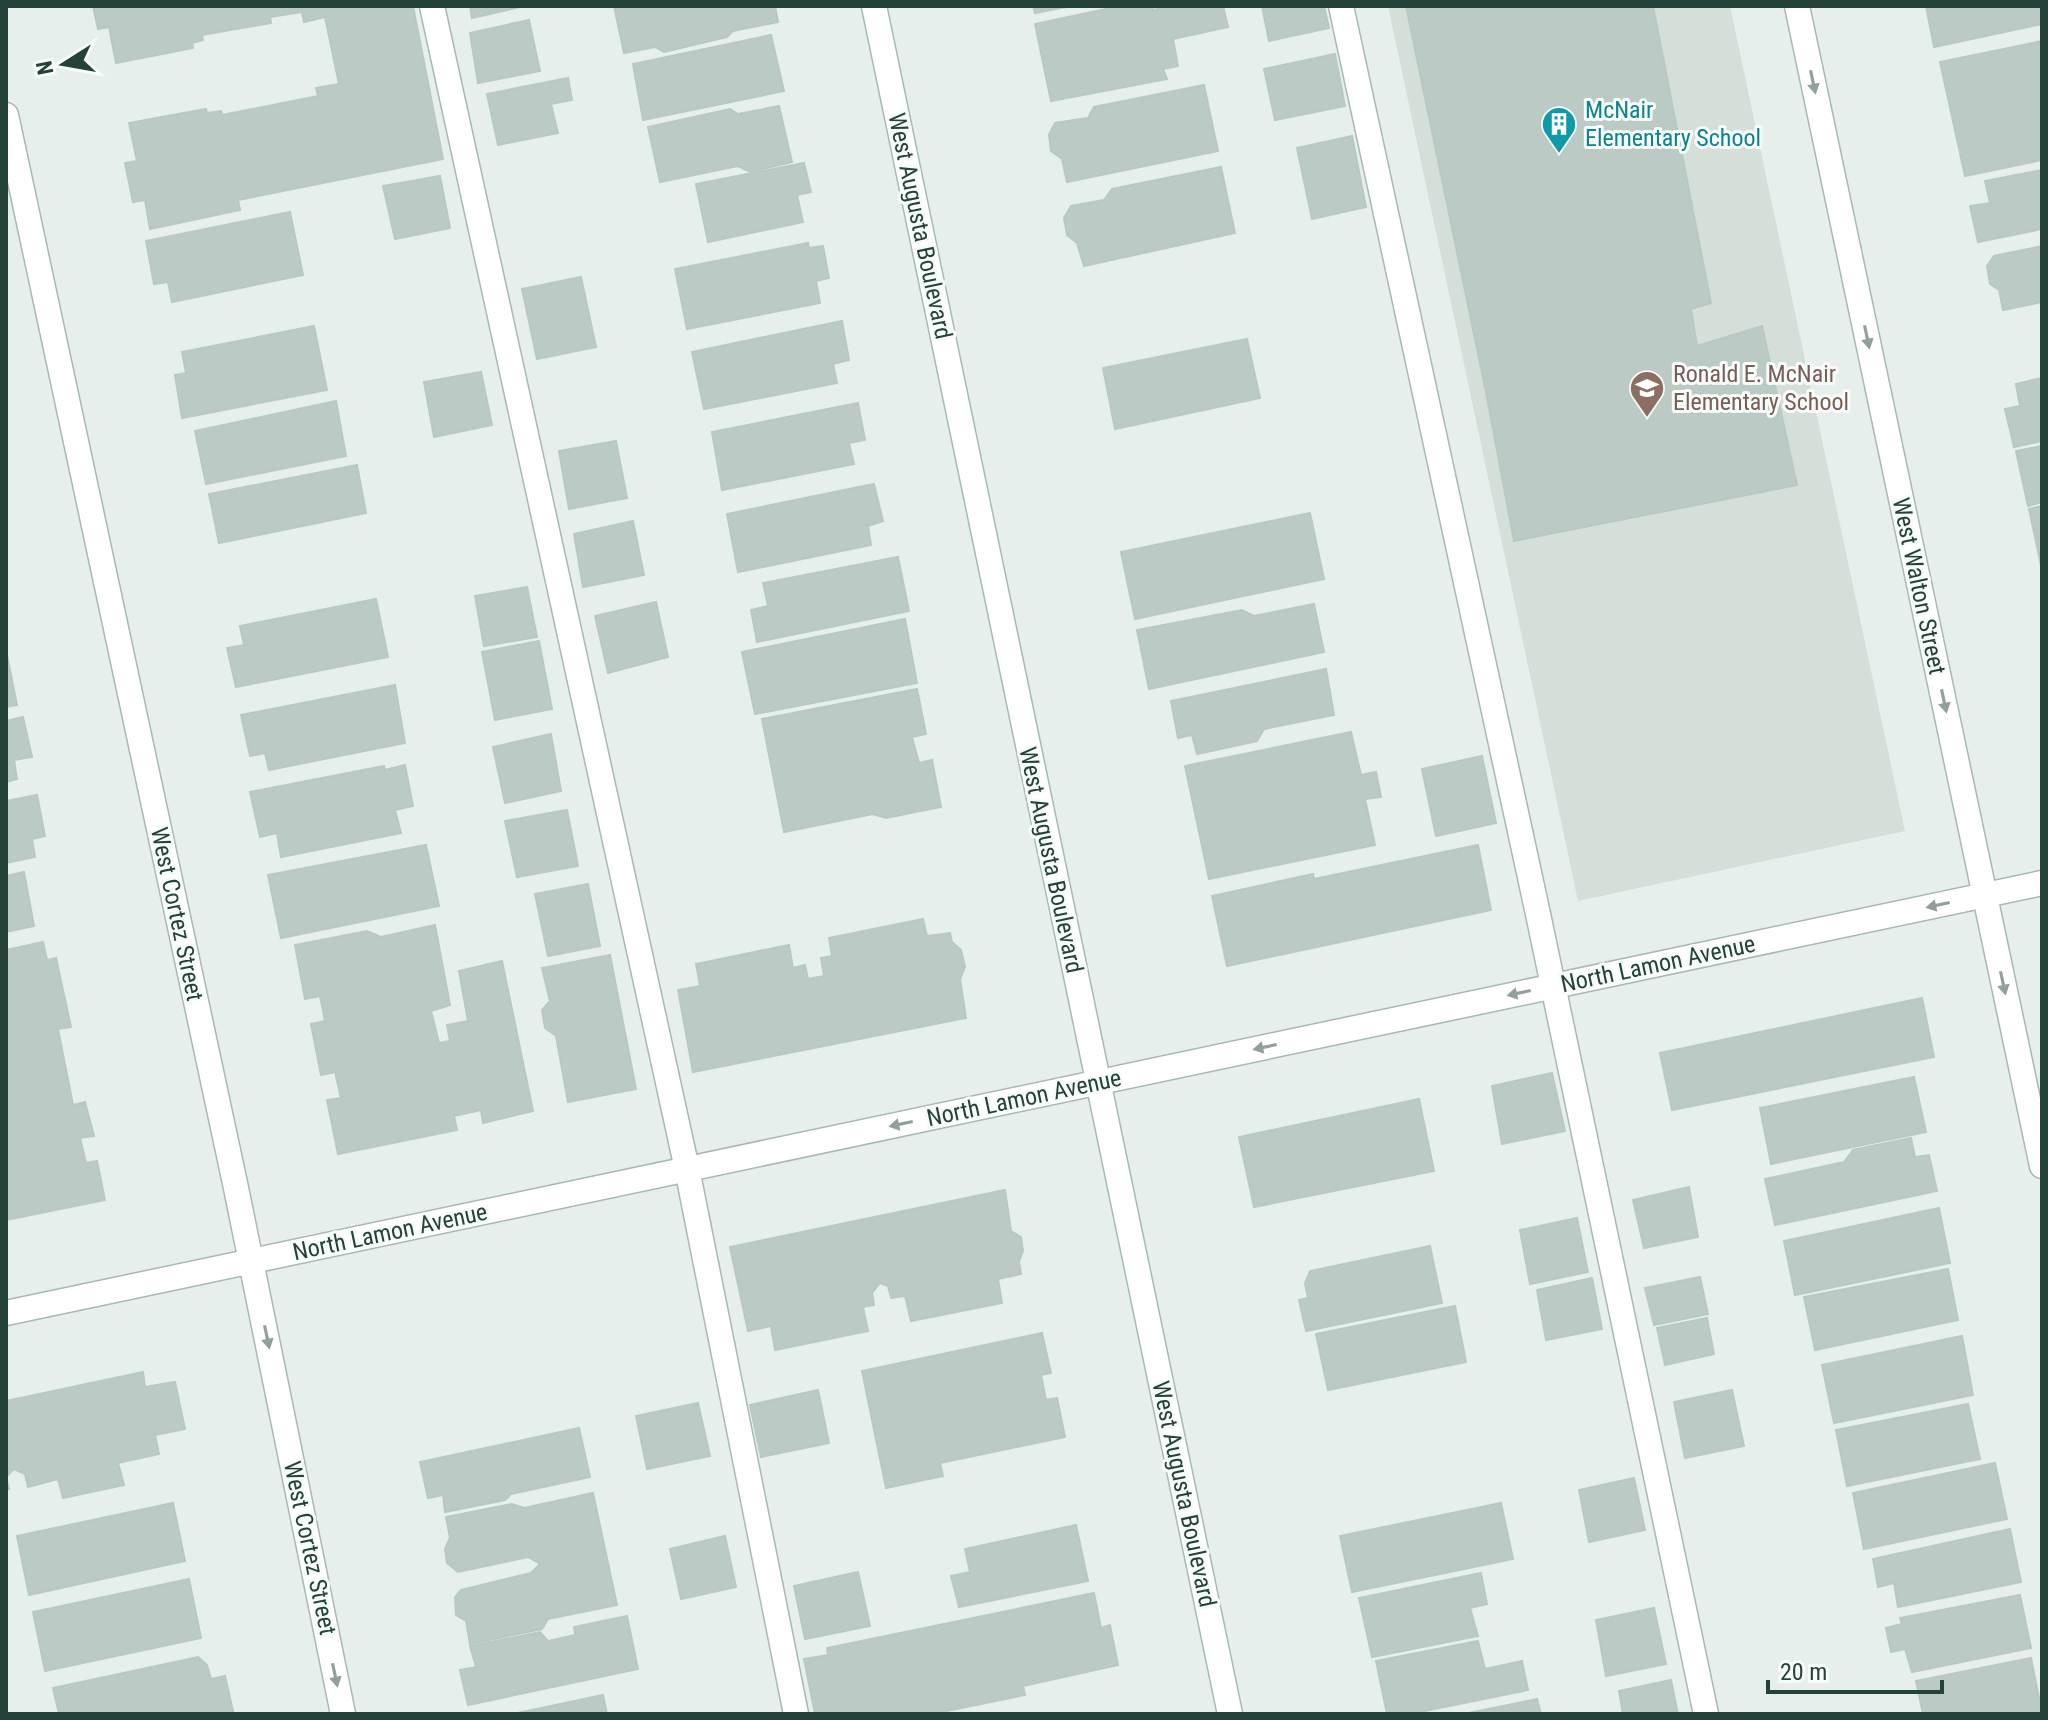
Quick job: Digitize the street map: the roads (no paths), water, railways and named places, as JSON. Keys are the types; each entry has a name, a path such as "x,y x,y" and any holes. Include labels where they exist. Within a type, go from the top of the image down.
{"street":[{"path":"432,6 687,1169 796,1714"},
{"name":"West Augusta Boulevard","path":"874,6 1230,1714"},
{"path":"1341,6 1553,986 1706,1714"},
{"name":"West Walton Street","path":"1797,6 2042,1166"},
{"name":"West Cortez Street","path":"6,115 251,1261 343,1714"},
{"name":"North Lamon Avenue","path":"6,1313 2042,883"}],"place":[{"name":"McNair Elementary School","path":"1559,155"},
{"name":"Ronald E. McNair Elementary School","path":"1647,419"}]}
